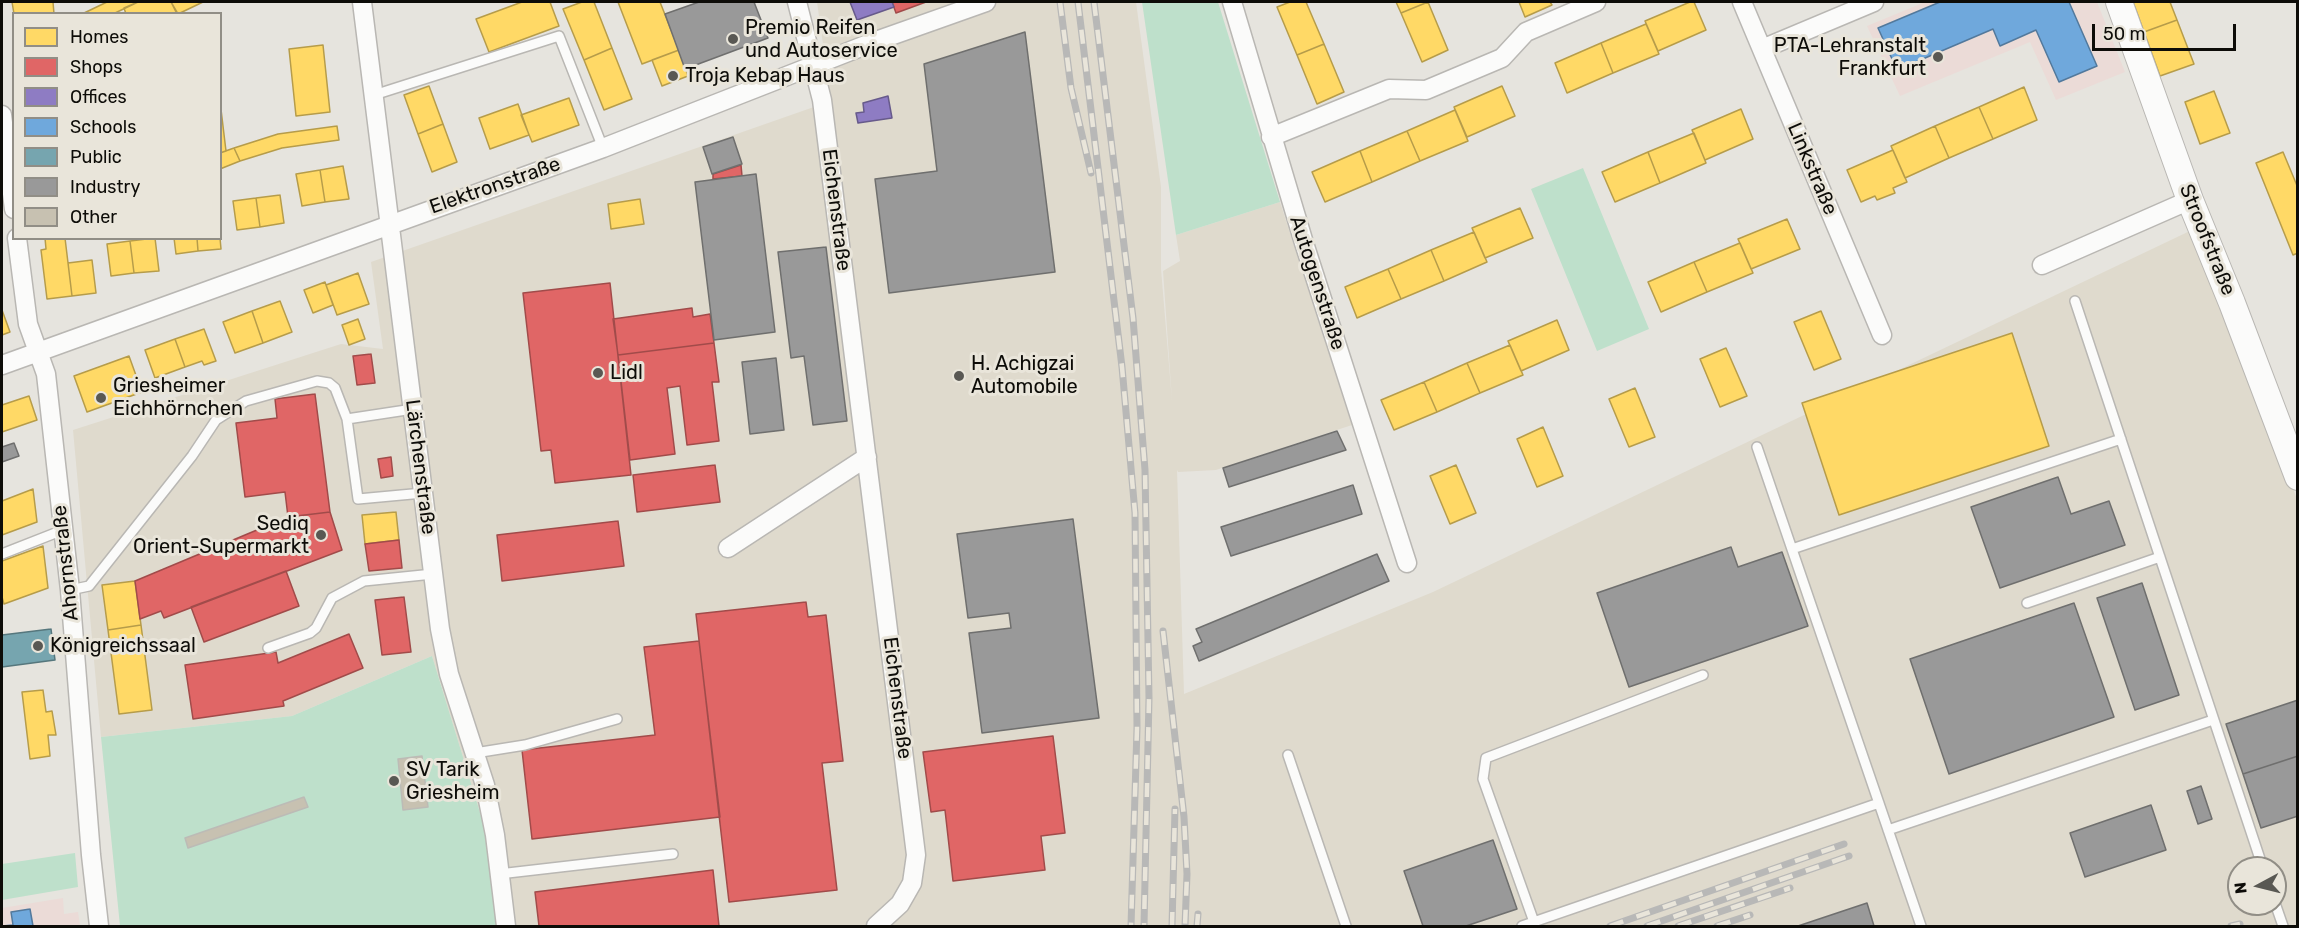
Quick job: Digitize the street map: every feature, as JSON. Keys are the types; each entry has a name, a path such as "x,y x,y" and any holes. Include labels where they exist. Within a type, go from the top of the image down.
{"street":[{"name":"Lärchenstraße","path":"362,2 433,574 449,674 475,753 495,835 506,927"},
{"name":"Eichenstraße","path":"796,2 822,100 916,855 912,884 904,897 876,927"},
{"name":"Elektronstraße","path":"2,365 603,148 813,66 986,2"},
{"name":"Autogenstraße","path":"1232,2 1271,137 1407,563"},
{"path":"1271,137 1389,89 1426,90 1502,58 1526,32 1596,2"},
{"name":"Linkstraße","path":"1742,2 1882,335"},
{"path":"1762,49 1874,2"},
{"name":"Stroofstraße","path":"2119,2 2190,200 2298,477"},
{"path":"2,115 4,163 12,200"},
{"path":"2042,265 2190,200"},
{"name":"Ahornstraße","path":"17,240 28,324 46,374 70,590 99,927"},
{"path":"728,548 867,457"}],"lane":[{"path":"374,95 559,36 603,148"},
{"path":"2075,301 2259,856"},
{"path":"70,590 89,586 192,456 216,420 246,401 317,381 328,383 335,388 347,418 358,498 423,493"},
{"path":"347,418 412,409"},
{"path":"1792,549 2121,439"},
{"path":"1757,447 1921,927"},
{"path":"2,554 63,530"},
{"path":"2027,603 2160,557"},
{"path":"268,648 310,633 316,628 327,603 332,598 364,580 433,574"},
{"path":"1534,922 1483,779 1486,758 1703,675"},
{"path":"475,753 525,745 617,719"},
{"path":"1888,830 2213,720"},
{"path":"1288,755 1346,927"},
{"path":"1522,927 1879,804"},
{"path":"499,874 673,854"}],"shaded area":[{"path":"817,2 1136,2 1161,187 1161,269 1172,401 1163,271 1180,261 1176,235 1280,202 1352,425 1216,470 1178,472 1177,470 1184,694 1433,592 2194,229 2297,499 2297,926 497,926 486,832 432,656 292,716 101,737 73,430 341,344 383,349 371,262 831,101"},
{"name":"PTA-Lehranstalt Frankfurt","path":"1925,2 2097,2 2125,72 2056,100 2030,42 1900,96 1867,26"},
{"path":"63,898 64,914 78,912 80,926 2,926 2,908"}],"green space":[{"path":"1142,2 1218,2 1280,202 1176,235"},
{"path":"1583,168 1649,329 1597,351 1531,189"},
{"name":"SV Tarik Griesheim","path":"432,656 486,832 497,926 120,926 101,737 292,716"},
{"path":"75,853 78,887 2,900 2,864"}],"building: Homes":[{"path":"12,2 53,2 54,12 14,12"},
{"path":"107,2 138,2 117,12 86,12"},
{"path":"138,2 171,2 176,12 125,12 124,8"},
{"path":"171,2 203,2 182,12 177,12"},
{"path":"522,2 550,2 559,26 489,52 476,19"},
{"path":"582,2 594,2 612,48 584,60 563,9"},
{"path":"618,2 660,2 679,50 642,64"},
{"path":"1290,2 1306,2 1324,44 1297,55 1277,7"},
{"path":"1396,2 1428,2 1401,13"},
{"path":"1428,2 1448,50 1422,62 1401,13"},
{"path":"1519,2 1550,2 1552,5 1525,17"},
{"path":"1694,2 1706,30 1658,51 1645,21"},
{"path":"2133,2 2170,2 2177,20 2144,32"},
{"path":"2177,20 2194,64 2160,76 2144,32"},
{"path":"1646,24 1659,54 1613,73 1601,43"},
{"path":"1601,43 1613,73 1567,93 1555,63"},
{"path":"1324,44 1344,92 1317,104 1297,55"},
{"path":"323,45 330,112 296,116 289,49"},
{"path":"612,48 632,99 604,110 584,60"},
{"path":"679,50 688,76 662,86 652,60"},
{"path":"429,86 443,124 418,134 404,95"},
{"path":"1502,86 1515,116 1467,137 1454,107"},
{"path":"2024,87 2037,120 1993,139 1979,107"},
{"path":"2214,91 2230,133 2200,144 2185,102"},
{"path":"569,98 579,125 532,142 521,115"},
{"path":"518,104 529,135 490,149 479,118"},
{"path":"1979,107 1993,139 1949,158 1935,126"},
{"path":"1741,109 1753,139 1705,160 1692,130"},
{"path":"1455,110 1468,141 1420,161 1407,131"},
{"path":"222,118 226,151 222,152"},
{"path":"443,124 457,162 432,172 418,134"},
{"path":"337,126 339,140 282,148 240,161 234,148 278,134"},
{"path":"1935,126 1949,158 1905,178 1891,146"},
{"path":"1407,131 1420,161 1372,182 1360,151"},
{"path":"1694,133 1706,163 1660,183 1648,152"},
{"path":"234,148 240,161 222,168 222,152"},
{"path":"1893,150 1907,182 1893,188 1895,193 1877,200 1875,196 1861,202 1847,170"},
{"path":"1360,151 1372,182 1325,202 1312,172"},
{"path":"1648,152 1660,183 1615,202 1602,172"},
{"path":"2283,152 2298,188 2298,253 2293,255 2256,163"},
{"path":"343,166 349,199 325,202 320,170"},
{"path":"320,170 325,202 302,206 296,174"},
{"path":"280,195 284,223 260,227 256,198"},
{"path":"256,198 260,227 237,230 233,201"},
{"path":"640,199 644,224 611,229 608,204"},
{"path":"1520,208 1533,238 1485,258 1472,228"},
{"path":"1787,219 1800,249 1751,269 1738,239"},
{"path":"1474,232 1487,262 1444,281 1431,250"},
{"path":"45,240 65,240 72,296 47,299 41,250 46,249"},
{"path":"155,240 159,271 134,273 130,241"},
{"path":"174,240 197,240 198,251 176,254"},
{"path":"197,240 220,240 221,249 198,251"},
{"path":"130,241 134,273 111,276 107,244"},
{"path":"1740,243 1753,273 1707,292 1694,262"},
{"path":"1431,250 1444,281 1401,299 1388,269"},
{"path":"92,260 96,293 72,296 68,263"},
{"path":"1694,262 1707,292 1661,312 1648,282"},
{"path":"1388,269 1401,299 1357,318 1345,287"},
{"path":"358,273 369,304 337,315 326,285"},
{"path":"325,282 333,305 313,313 304,290"},
{"path":"280,301 292,332 263,343 252,311"},
{"path":"2,310 10,332 2,335"},
{"path":"252,311 263,343 235,353 223,322"},
{"path":"1821,311 1841,359 1814,370 1794,322"},
{"path":"358,319 365,339 349,345 342,325"},
{"path":"1557,320 1569,350 1521,371 1508,341"},
{"path":"204,329 216,361 204,365 202,361 185,367 175,339"},
{"path":"2012,333 2049,446 1839,515 1802,403"},
{"path":"175,339 185,367 155,378 145,350"},
{"path":"1510,345 1523,375 1480,393 1467,363"},
{"path":"1726,348 1747,396 1720,407 1700,359"},
{"path":"129,356 142,392 87,412 74,376"},
{"path":"1467,363 1480,393 1437,412 1424,382"},
{"path":"1424,382 1437,412 1394,430 1381,400"},
{"path":"1635,388 1655,437 1629,447 1609,399"},
{"path":"29,396 37,420 2,432 2,405"},
{"path":"1543,427 1563,476 1537,487 1517,439"},
{"path":"1456,465 1476,513 1450,524 1430,476"},
{"path":"33,489 37,522 2,535 2,501"},
{"path":"396,512 399,540 365,544 362,515"},
{"path":"43,546 48,588 4,604 2,561"},
{"path":"135,581 141,625 108,630 102,585"},
{"path":"141,625 152,710 119,714 108,630"},
{"path":"43,690 46,712 52,711 56,735 48,735 50,756 30,759 22,692"}],"building: Shops":[{"path":"892,2 926,2 896,13"},
{"path":"741,165 742,176 713,179 713,174"},
{"path":"610,283 631,475 555,483 551,450 541,451 523,293"},
{"path":"692,308 693,317 710,314 714,343 618,355 613,319"},
{"path":"714,343 719,382 712,382 719,441 687,445 680,386 667,388 675,454 630,460 618,355"},
{"path":"371,354 375,383 357,385 353,356"},
{"path":"315,394 330,512 288,517 285,492 245,497 236,423 277,418 275,399"},
{"path":"391,457 393,476 381,478 378,459"},
{"path":"715,465 720,502 637,512 633,475"},
{"path":"330,512 342,550 164,618 161,611 140,619 135,581 288,517"},
{"path":"618,521 624,566 502,581 497,535"},
{"path":"399,540 402,568 369,571 365,544"},
{"path":"286,571 299,606 204,642 191,607"},
{"path":"404,597 411,652 382,655 375,600"},
{"path":"806,602 808,617 826,615 843,761 822,763 837,890 729,902 696,614"},
{"path":"349,634 363,668 283,701 284,706 193,719 185,665 276,652 278,663"},
{"path":"699,641 720,817 532,839 522,750 655,735 644,647"},
{"path":"1053,736 1065,833 1041,836 1045,870 953,881 945,810 931,812 923,752"},
{"path":"713,870 719,926 539,926 535,892"}],"building: Offices":[{"path":"850,2 892,2 894,7 857,20"},
{"path":"888,96 892,118 858,123 856,113 864,112 863,103"}],"building: Schools":[{"path":"1940,2 2069,2 2097,66 2059,82 2036,30 2000,46 1993,29 1897,70 1878,28"},
{"path":"30,909 33,926 2,926 13,925 11,912"}],"building: Public":[{"path":"51,629 55,660 2,667 2,635"}],"building: Industry":[{"path":"699,2 754,2 768,38 685,69 665,14"},
{"path":"1025,32 1055,272 889,293 875,179 937,171 924,64"},
{"path":"733,137 742,164 712,174 703,147"},
{"path":"756,174 775,332 714,340 695,182"},
{"path":"826,247 847,421 813,425 804,356 791,358 778,252"},
{"path":"776,358 784,430 750,434 742,362"},
{"path":"1337,431 1346,450 1229,487 1223,468"},
{"path":"14,443 19,456 2,462 2,447"},
{"path":"2058,477 2071,514 2109,501 2125,545 2000,588 1971,507"},
{"path":"1353,485 1362,514 1231,556 1221,527"},
{"path":"1073,519 1099,718 982,733 969,633 1011,628 1009,613 968,618 957,534"},
{"path":"1731,547 1738,567 1782,552 1808,626 1629,687 1597,593"},
{"path":"1377,554 1389,581 1199,661 1193,646 1202,642 1196,629"},
{"path":"2142,583 2179,695 2135,710 2097,598"},
{"path":"2074,603 2114,717 1949,774 1910,659"},
{"path":"2298,700 2298,756 2243,774 2226,724"},
{"path":"2298,756 2298,816 2261,828 2243,774"},
{"path":"2201,786 2212,819 2198,824 2187,791"},
{"path":"2151,805 2166,850 2085,877 2070,833"},
{"path":"1493,840 1517,909 1466,926 1423,926 1404,871"},
{"path":"1867,903 1874,926 1798,926"}],"building: Other":[{"path":"422,756 428,807 403,810 398,759"},
{"path":"304,797 308,807 188,848 185,838"}],"railway":[{"path":"1060,2 1071,88 1091,173"},
{"path":"1078,2 1122,367 1135,513 1137,728 1131,926"},
{"path":"1094,2 1133,318 1145,470 1149,698 1144,926"},
{"path":"1163,631 1184,817 1187,874 1185,926"},
{"path":"1172,926 1175,809"},
{"path":"1610,926 1844,844"},
{"path":"1647,926 1849,856"},
{"path":"1678,926 1790,888"},
{"path":"1197,926 1198,914"},
{"path":"1717,926 1750,915"},
{"path":"2231,926 2240,924"}],"place":[{"name":"Premio Reifen und Autoservice","path":"733,39"},
{"name":"PTA-Lehranstalt Frankfurt","path":"1938,57"},
{"name":"Troja Kebap Haus","path":"673,76"},
{"name":"Lidl","path":"598,373"},
{"name":"H. Achigzai Automobile","path":"959,376"},
{"name":"Griesheimer Eichhörnchen","path":"101,398"},
{"name":"Sediq Orient-Supermarkt","path":"321,535"},
{"name":"Königreichssaal","path":"38,646"},
{"name":"SV Tarik Griesheim","path":"394,781"}]}
